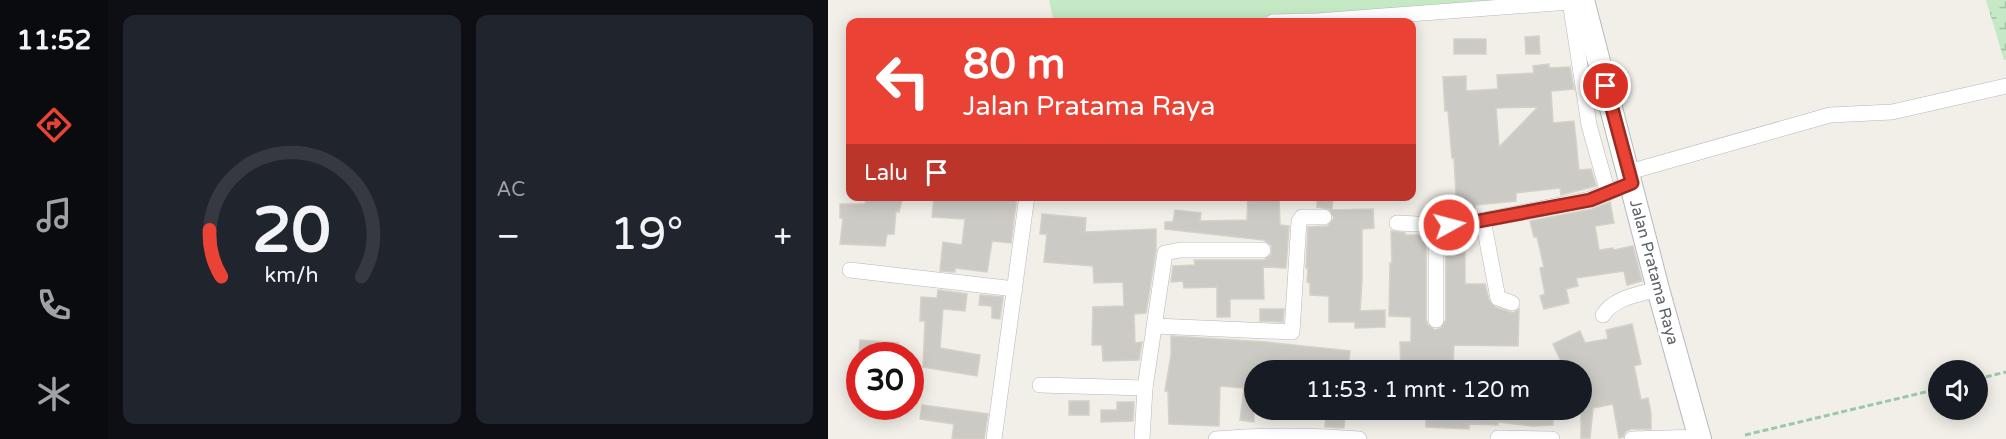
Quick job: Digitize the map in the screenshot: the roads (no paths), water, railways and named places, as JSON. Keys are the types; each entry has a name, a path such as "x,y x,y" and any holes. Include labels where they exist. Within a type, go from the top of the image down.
{"main road":[{"name":"Jalan Pratama Raya","path":"1579,1 1630,178 1658,289 1700,438"}],"street":[{"path":"1367,18 1579,1 1589,125 1608,193"},
{"path":"1397,223 1463,224 1590,200 1608,193 1630,178 1830,115 1892,112 2006,86"},
{"path":"994,439 1026,201"},
{"path":"1155,326 1292,332 1299,221 1302,217 1324,217"},
{"path":"1483,220 1498,298 1512,303"},
{"path":"1436,225 1436,320"},
{"path":"1142,439 1145,388 1166,252 1263,250"},
{"path":"850,270 1014,289"},
{"path":"1603,315 1610,305 1619,300 1658,289"},
{"path":"1040,386 1145,388"},
{"path":"1216,439 1328,436 1359,439"},
{"path":"1498,438 1552,439"},
{"path":"1632,439 1700,438"}]}
